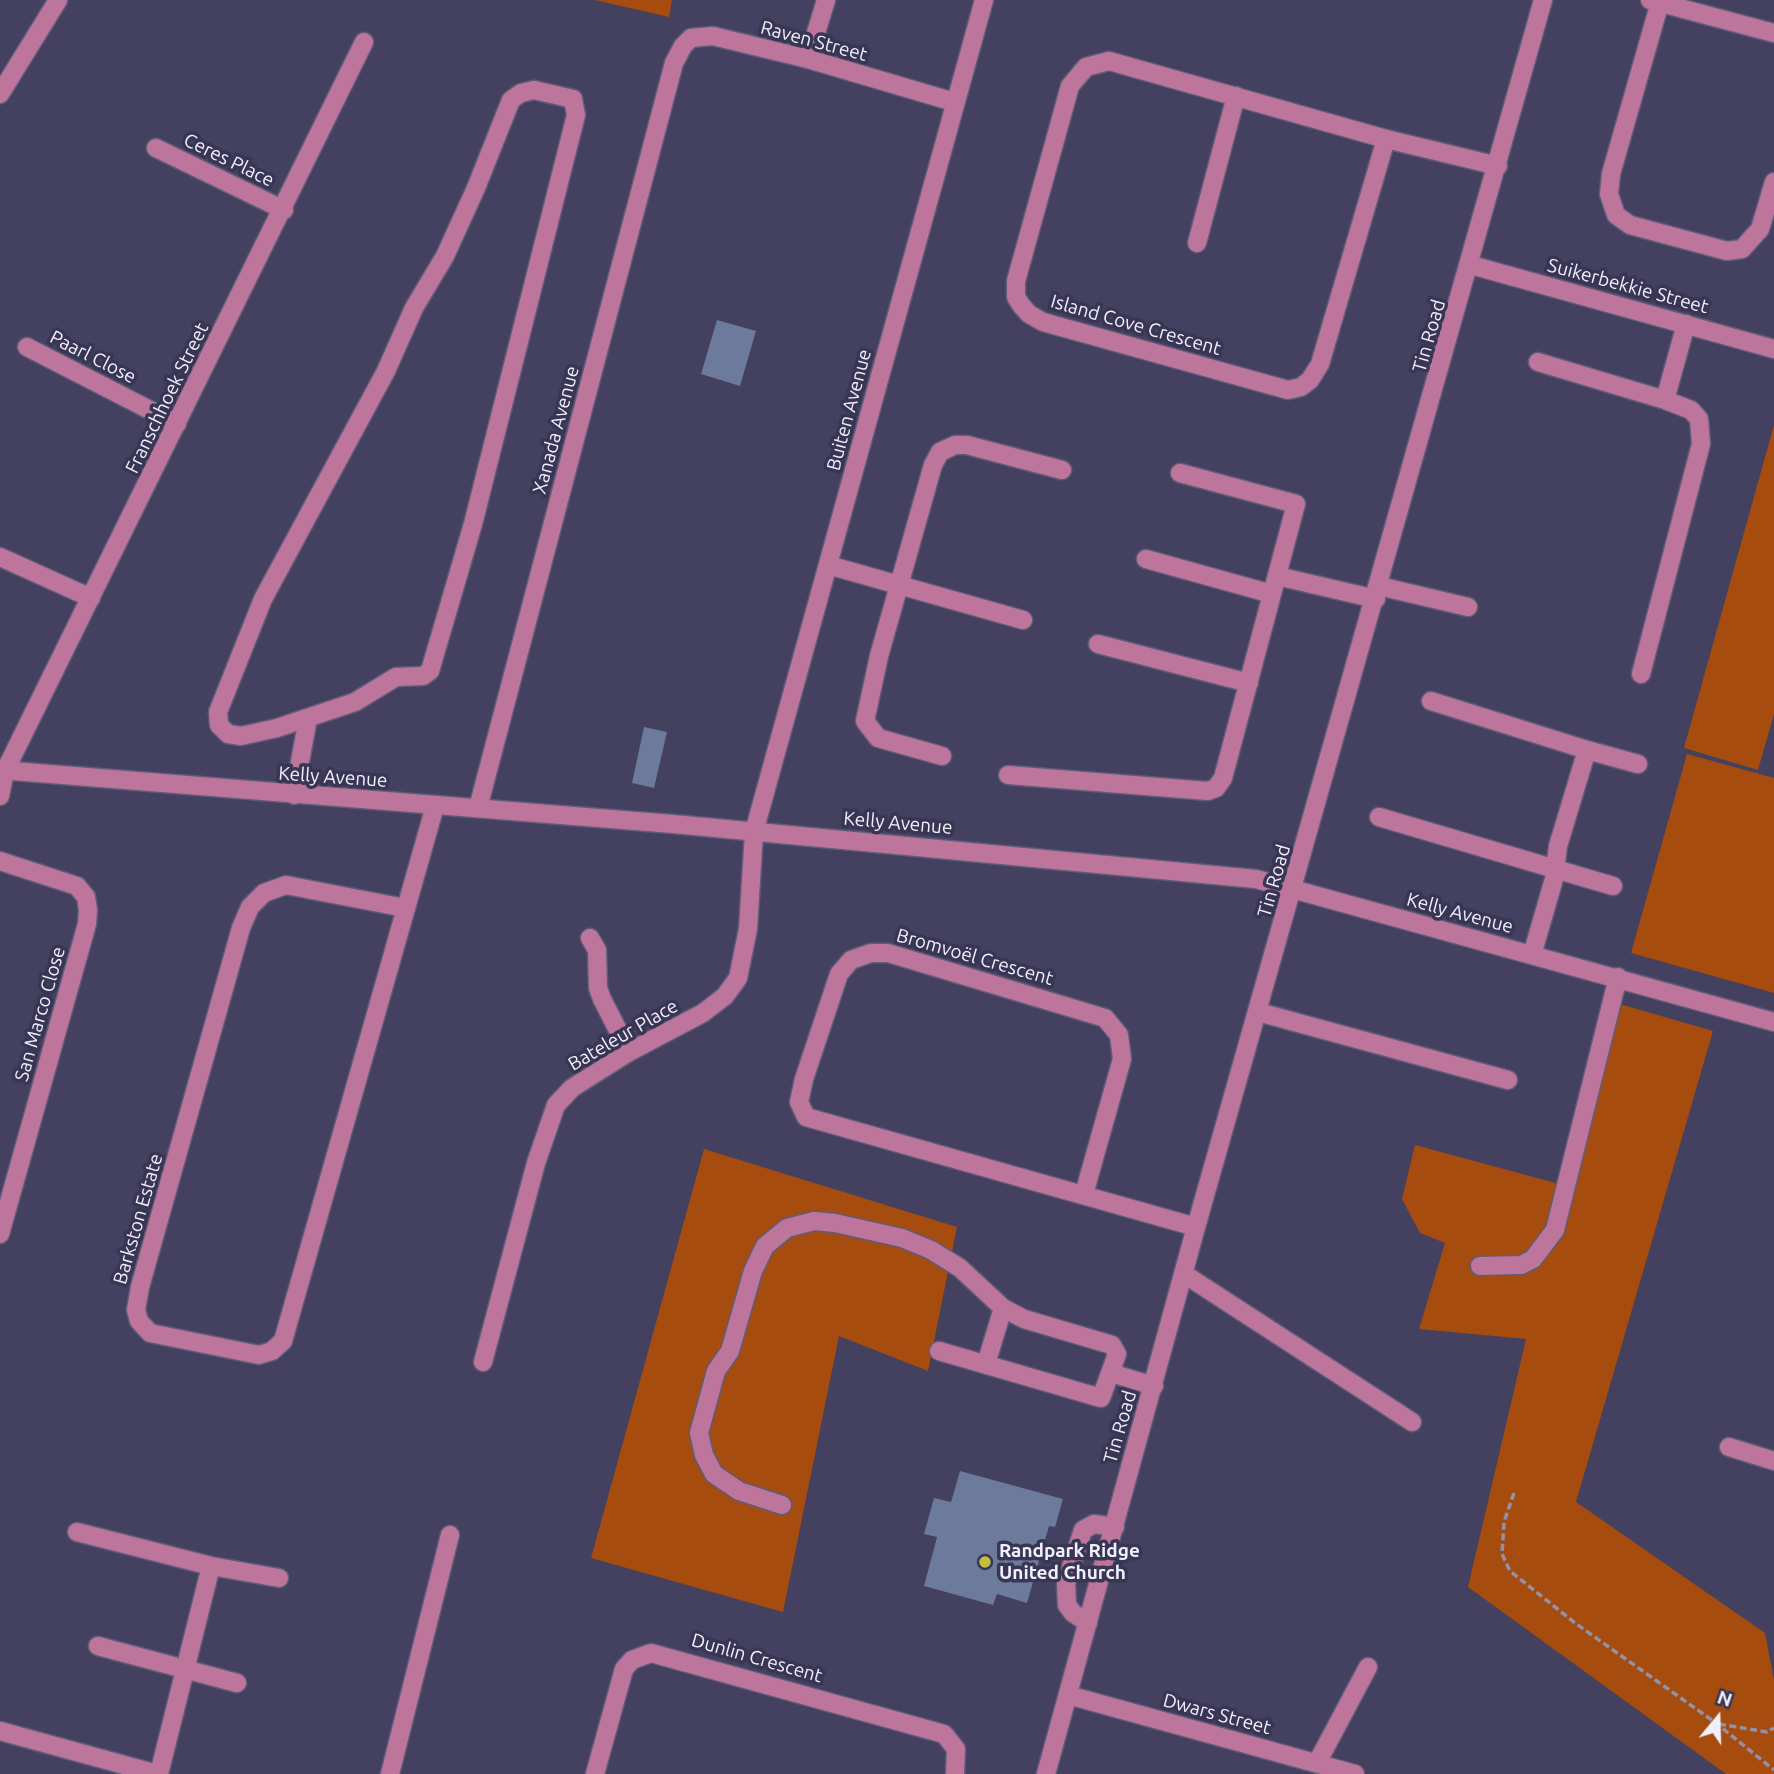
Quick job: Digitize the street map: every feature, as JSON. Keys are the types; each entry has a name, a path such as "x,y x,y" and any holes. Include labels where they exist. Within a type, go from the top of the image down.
{"street":[{"path":"0,94 58,0"},
{"path":"808,59 826,0"},
{"name":"Buiten Avenue","path":"754,832 984,0"},
{"name":"Tin Road","path":"1046,1774 1196,1227 1471,265 1543,0"},
{"path":"1774,33 1655,1 1611,174 1609,194 1616,215 1630,225 1727,251 1742,249 1760,229 1774,182"},
{"name":"Raven Street","path":"674,63 683,46 691,38 703,36 808,59 954,102"},
{"name":"Franschhoek Street","path":"2,771 91,598 364,42"},
{"name":"Island Cove Crescent","path":"1386,139 1320,364 1310,380 1301,387 1288,390 1044,322 1029,314 1016,297 1016,281 1070,86 1086,66 1109,61 1386,139 1498,166"},
{"name":"Xanada Avenue","path":"478,808 674,63"},
{"path":"534,90 567,96 576,104 576,115 477,512 431,667 423,676 396,677 368,695 308,718 237,736 224,732 217,717 263,599 386,372 414,309 445,256 511,100 521,93 534,90"},
{"path":"1197,243 1236,96"},
{"name":"Ceres Place","path":"156,148 284,209"},
{"name":"Suikerbekkie Street","path":"1471,265 1774,349"},
{"path":"1665,400 1686,324"},
{"name":"Paarl Close","path":"27,347 177,424"},
{"path":"1538,362 1665,400 1692,410 1699,419 1701,444 1641,674"},
{"path":"942,756 878,738 866,726 865,715 933,465 940,452 956,445 967,445 1062,470"},
{"path":"1008,775 1208,792 1216,788 1223,778 1296,504 1180,473"},
{"path":"0,557 91,598"},
{"path":"1146,559 1275,585 1378,592 1468,607"},
{"path":"828,565 1023,620"},
{"path":"1098,644 1249,683"},
{"path":"1431,701 1638,764"},
{"path":"293,795 308,718"},
{"path":"1532,955 1587,750"},
{"path":"0,796 2,771"},
{"name":"Kelly Avenue","path":"2,771 478,808 1256,879 1294,887 1774,1022"},
{"name":"Barkston Estate","path":"405,908 286,885 264,893 250,907 241,928 140,1287 136,1310 139,1321 150,1333 259,1355 272,1351 283,1341 435,806"},
{"path":"1379,817 1613,886"},
{"name":"Bateleur Place","path":"483,1362 536,1163 556,1105 572,1088 629,1052 703,1013 725,996 738,978 748,929 754,832"},
{"name":"San Marco Close","path":"0,861 66,881 86,897 88,910 87,924 0,1234"},
{"path":"590,937 598,958 598,988 629,1052"},
{"name":"Bromvoël Crescent","path":"1084,1194 1122,1059 1119,1035 1105,1018 888,953 871,953 851,960 839,974 804,1079 799,1102 806,1116 1196,1227"},
{"path":"1480,1266 1521,1265 1533,1259 1555,1230 1618,977"},
{"path":"1258,1012 1508,1080"},
{"path":"782,1505 739,1491 714,1475 704,1455 699,1433 709,1390 716,1371 730,1351 753,1271 765,1245 787,1228 814,1222 870,1230 932,1250 960,1268 1003,1308 1024,1319 1112,1345 1117,1354 1104,1394 1096,1398 939,1351"},
{"path":"1184,1274 1412,1422"},
{"path":"986,1364 1003,1308"},
{"path":"1111,1373 1154,1386"},
{"path":"1729,1447 1774,1461"},
{"path":"1088,1622 1073,1613 1067,1605 1066,1583 1083,1530 1094,1524 1115,1527"},
{"path":"77,1532 211,1566 279,1578"},
{"path":"390,1774 450,1535"},
{"path":"0,1731 158,1774 211,1566"},
{"path":"98,1646 237,1683"},
{"name":"Dunlin Crescent","path":"595,1774 624,1669 632,1660 651,1653 944,1734 956,1749 956,1774"},
{"path":"1317,1763 1368,1667"},
{"name":"Dwars Street","path":"1068,1695 1355,1774"}],"path":[{"path":"1514,1493 1504,1522 1502,1554 1510,1570 1586,1631 1716,1723 1774,1770"},
{"path":"1716,1723 1767,1732 1774,1728"}],"shaded area":[{"path":"595,0 672,0 669,17"},
{"path":"1774,425 1774,714 1758,770 1684,748"},
{"path":"1687,754 1774,778 1774,993 1631,953"},
{"path":"1606,1000 1713,1031 1576,1502 1765,1633 1774,1680 1774,1774 1726,1774 1468,1587 1526,1339 1419,1329 1445,1243 1420,1233 1402,1199 1415,1145 1563,1185"},
{"path":"704,1149 957,1227 928,1371 839,1336 783,1612 591,1558"}],"building":[{"path":"717,320 756,331 740,386 701,374"},
{"path":"644,727 667,732 654,788 632,783"},
{"name":"Randpark Ridge United Church","path":"960,1471 1063,1499 1055,1527 1049,1526 1027,1603 997,1594 993,1605 924,1586 937,1537 924,1534 934,1498 951,1502"}],"place":[{"name":"Randpark Ridge United Church","path":"985,1562"}]}
